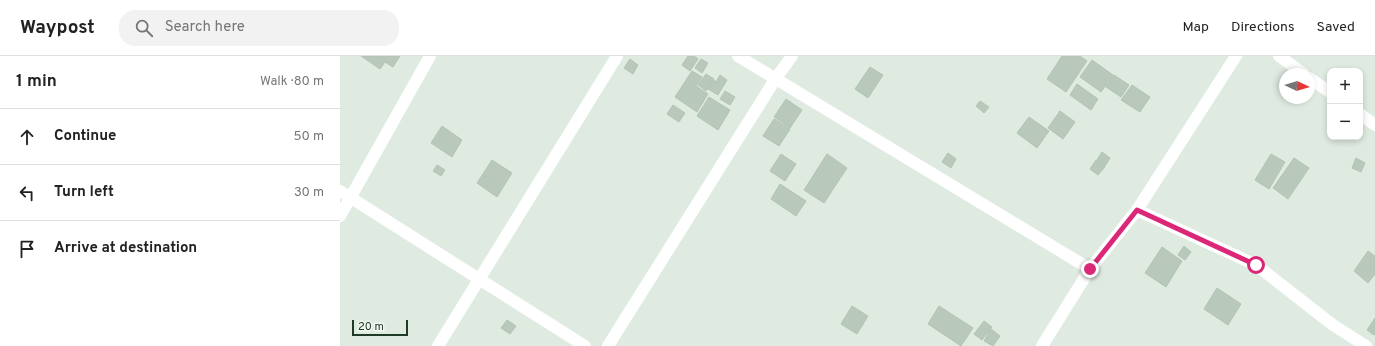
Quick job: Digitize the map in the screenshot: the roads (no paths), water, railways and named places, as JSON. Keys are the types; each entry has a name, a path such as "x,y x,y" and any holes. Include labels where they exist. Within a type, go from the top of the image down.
{"street":[{"path":"340,216 430,56"},
{"path":"438,346 616,56"},
{"path":"738,56 1090,269"},
{"path":"608,346 776,78 792,56"},
{"path":"1042,346 1090,269 1137,210 1236,56"},
{"path":"1279,56 1296,68"},
{"path":"1315,82 1327,90"},
{"path":"1363,116 1375,124"},
{"path":"340,191 585,346"},
{"path":"1137,210 1256,265 1333,325 1366,346"}]}
